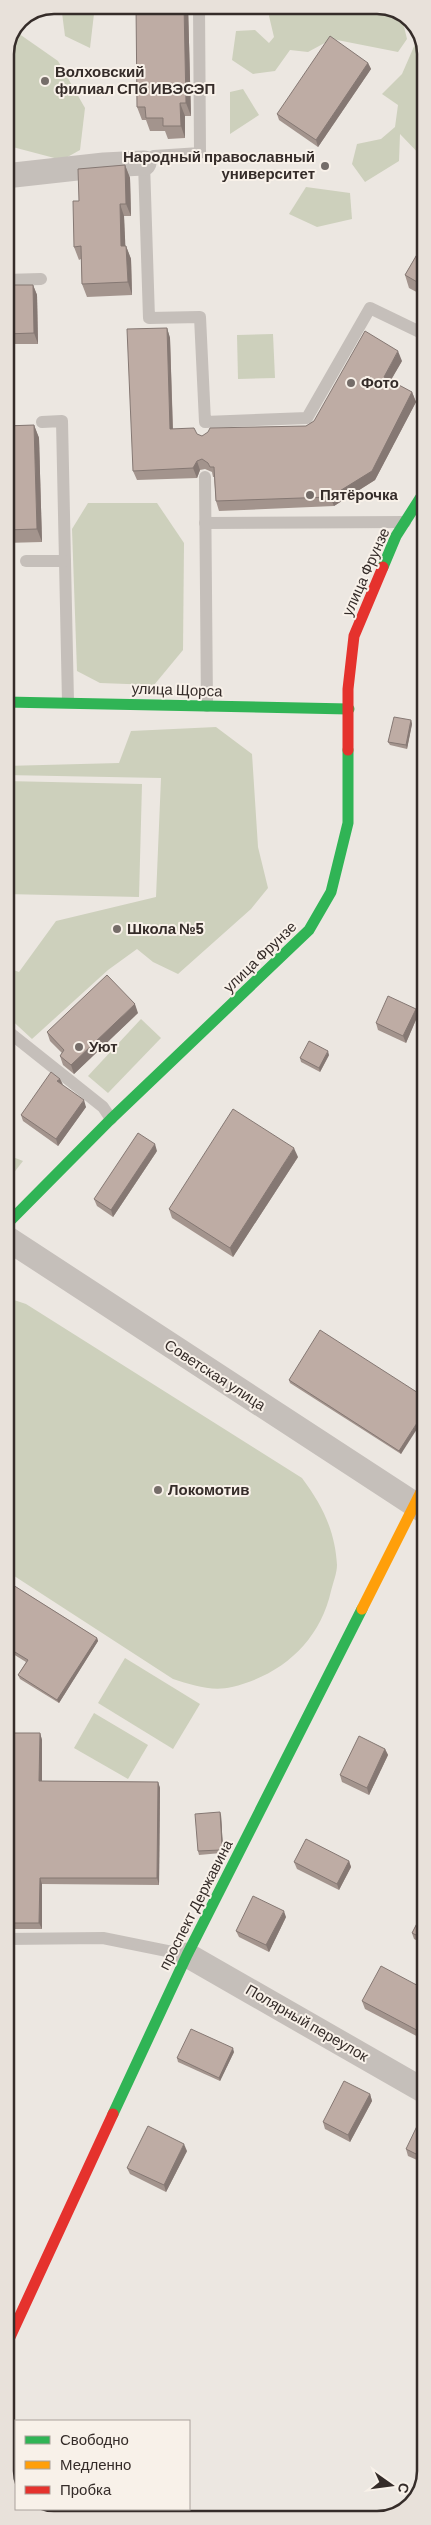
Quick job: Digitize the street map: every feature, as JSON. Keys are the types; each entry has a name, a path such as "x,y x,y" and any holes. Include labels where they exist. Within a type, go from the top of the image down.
{"street":[{"path":"14,175 104,165 144,163"},
{"name":"улица Фрунзе","path":"14,1217 111,1119 309,930 331,892 348,823 348,689 354,636 396,536 417,503"},
{"name":"улица Щорса","path":"14,702 349,709"},
{"name":"Советская улица","path":"14,1243 417,1506"},
{"name":"проспект Державина","path":"14,2329 187,1954 417,1517"},
{"name":"Полярный переулок","path":"187,1954 417,2087"}],"lane":[{"path":"199,14 200,153 154,156 144,163 149,318 200,317 205,437"},
{"path":"14,280 41,279"},
{"path":"205,422 307,418 370,308 417,331"},
{"path":"42,422 62,421 68,702"},
{"path":"205,477 207,706"},
{"path":"205,523 405,522"},
{"path":"26,561 65,561"},
{"path":"14,1036 103,1107 111,1119"},
{"path":"14,1939 103,1938 187,1954"}],"green space":[{"path":"62,14 94,14 90,48 65,36"},
{"path":"270,14 387,15 403,24 407,39 398,52 332,39 308,52 290,50 275,71 253,74 232,60 236,31 255,30 269,43 274,37"},
{"path":"20,34 58,61 85,108 80,150 62,160 14,147 14,54"},
{"path":"416,43 417,152 400,134 399,161 365,182 352,164 357,144 381,139 395,127 398,105 382,94 402,74"},
{"path":"243,89 259,115 230,134 230,92"},
{"path":"306,187 350,193 352,219 317,227 289,214"},
{"path":"273,334 275,378 238,379 237,335"},
{"path":"88,503 157,503 184,543 183,650 154,685 100,683 77,671 72,529"},
{"path":"216,727 252,754 258,847 268,888 251,909 178,974 153,962 137,949 108,970 32,1039 14,1022 14,970 19,972 56,921 156,897 161,778 14,775 14,766 119,763 131,731"},
{"path":"14,781 142,784 139,897 14,894"},
{"path":"141,1019 161,1038 108,1093 88,1076"},
{"path":"14,1158 23,1161 14,1172"},
{"name":"Локомотив","path":"14,1300 26,1304 302,1478 316,1498 326,1518 336,1552 337,1568 335,1578 326,1609 318,1625 296,1653 282,1665 267,1674 232,1687 217,1689 202,1687 173,1679 14,1576"},
{"path":"125,1658 200,1704 173,1749 98,1703"},
{"path":"94,1713 148,1745 128,1779 74,1748"}],"building":[{"path":"136,14 184,14 186,103 180,103 181,126 163,126 163,118 146,118 145,107 137,107"},
{"name":"Народный православный университет","path":"330,36 368,63 316,140 277,114"},
{"path":"125,165 126,204 120,204 121,246 126,246 128,282 82,284 81,246 74,247 73,201 79,201 78,169"},
{"path":"417,254 417,282 405,275"},
{"path":"14,285 33,285 34,333 14,334"},
{"path":"167,328 170,429 194,428 197,434 202,436 210,428 306,426 314,421 365,331 398,351 384,377 412,392 372,471 330,497 216,501 214,467 210,467 202,459 197,461 193,468 133,471 127,329"},
{"path":"34,425 37,529 14,530 14,426"},
{"path":"394,717 411,720 406,745 388,742"},
{"path":"107,975 135,1004 71,1065 60,1056 64,1050 47,1032"},
{"path":"388,996 416,1009 403,1036 376,1023"},
{"path":"309,1041 328,1051 319,1068 300,1058"},
{"path":"51,1072 60,1079 57,1081 84,1100 56,1139 21,1115"},
{"path":"233,1109 294,1148 230,1248 169,1209"},
{"path":"138,1133 155,1144 111,1210 94,1199"},
{"path":"320,1330 417,1392 417,1423 399,1451 289,1380"},
{"path":"14,1586 97,1638 57,1700 18,1675 28,1660 14,1651"},
{"path":"14,1733 40,1733 39,1781 158,1782 157,1878 40,1878 39,1923 14,1923"},
{"path":"359,1736 385,1749 367,1788 340,1775"},
{"path":"220,1812 222,1845 220,1850 198,1851 195,1814"},
{"path":"306,1839 349,1861 337,1884 294,1862"},
{"path":"253,1896 284,1911 266,1945 236,1931"},
{"path":"417,1923 417,1936 412,1933"},
{"path":"381,1966 417,1985 417,2030 362,2001"},
{"path":"191,2029 233,2048 219,2078 177,2058"},
{"path":"344,2081 370,2094 348,2135 323,2122"},
{"path":"148,2126 184,2144 164,2185 127,2168"},
{"path":"417,2126 417,2154 406,2149"}],"traffic: fast":[{"path":"383,567 396,536 417,503"},
{"path":"14,702 349,709"},
{"path":"14,1217 111,1119 309,930 331,892 348,823 348,750"},
{"path":"113,2114 187,1955 362,1609"}],"traffic: slow":[{"path":"362,1609 417,1500"}],"traffic: jam":[{"path":"348,750 348,689 354,636 383,567"},
{"path":"14,2328 113,2114"}],"place":[{"name":"Волховский филиал СПб ИВЭСЭП","path":"45,81"},
{"name":"Народный православный университет","path":"325,166"},
{"name":"Фото","path":"351,383"},
{"name":"Пятёрочка","path":"310,495"},
{"name":"Школа №5","path":"117,929"},
{"name":"Уют","path":"79,1047"},
{"name":"Локомотив","path":"158,1490"}]}
